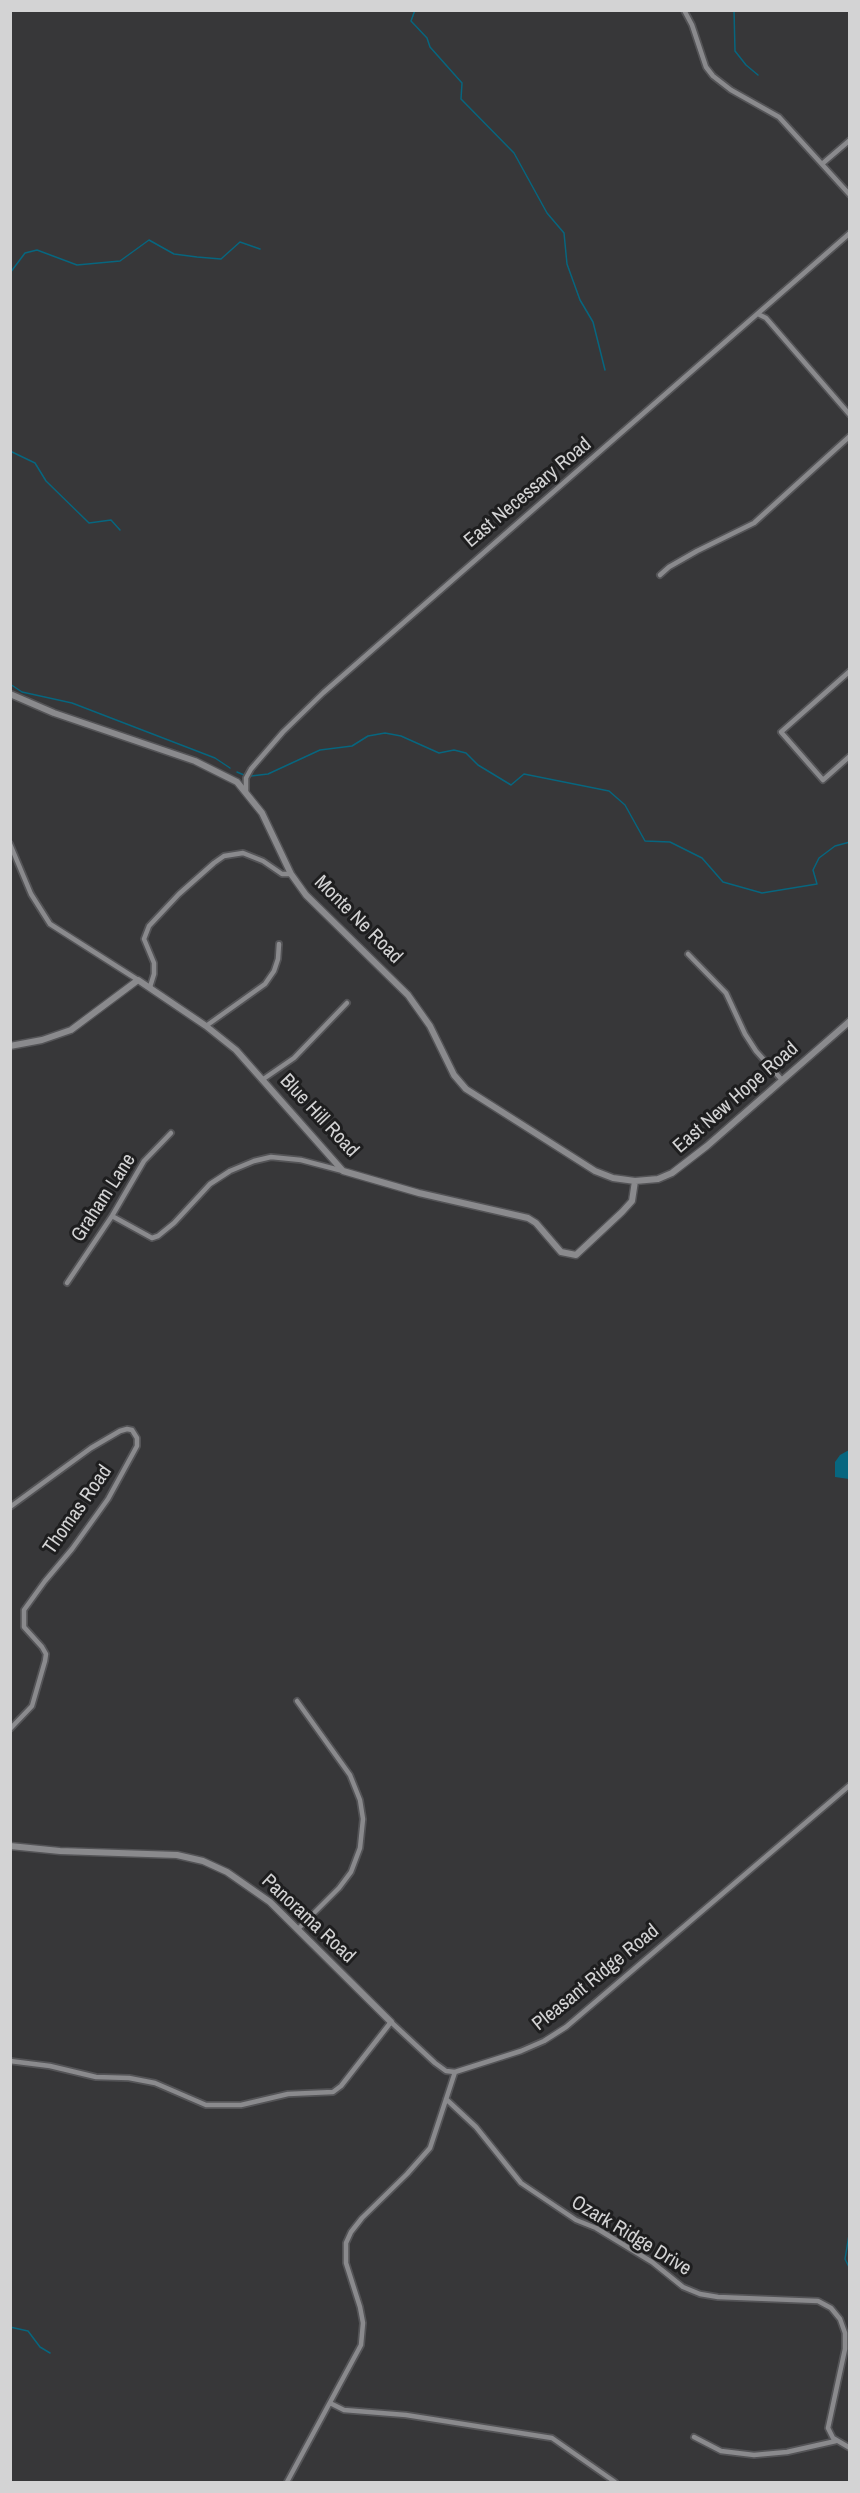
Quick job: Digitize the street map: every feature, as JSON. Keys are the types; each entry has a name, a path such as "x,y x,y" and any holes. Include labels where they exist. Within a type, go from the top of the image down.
{"street":[{"path":"684,10 692,25 706,67 713,76 731,90 779,117 849,195"},
{"path":"822,164 849,140"},
{"name":"East Necessary Road","path":"246,790 246,778 251,769 323,693 438,590 759,314 849,233"},
{"path":"759,314 770,323 849,415"},
{"path":"660,575 697,551 754,524 849,436"},
{"path":"849,671 781,732 823,780 849,756"},
{"name":"Monte Ne Road","path":"10,694 64,716 195,761 225,774 246,790 262,813 291,874 320,910 397,982 419,1008 430,1026 445,1061 466,1089 595,1172 613,1178 635,1180"},
{"path":"10,844 32,894 50,924 138,980 71,1030 42,1040 10,1046"},
{"path":"150,987 154,974 154,963 144,939 149,926 179,894 214,863 224,856 243,853 263,861 282,874 291,874"},
{"path":"206,1026 265,984 274,971 279,944"},
{"path":"688,954 726,993 745,1035 782,1080"},
{"name":"Blue Hill Road","path":"138,980 206,1026 236,1050 343,1171 410,1191 528,1218 536,1223 561,1252 576,1255 632,1201 635,1180"},
{"path":"262,1080 294,1058 347,1003"},
{"name":"East New Hope Road","path":"635,1180 658,1179 681,1167 849,1021"},
{"name":"Graham Lane","path":"67,1283 112,1216 144,1161 171,1133"},
{"path":"112,1216 152,1238 174,1223 210,1184 230,1171 254,1161 271,1157 302,1160 343,1171"},
{"name":"Thomas Road","path":"10,1507 91,1448 120,1431 132,1430 137,1438 137,1446 108,1498 68,1556 45,1581 24,1610 24,1627 46,1654 32,1706 10,1729"},
{"path":"297,1701 350,1775 360,1800 363,1820 360,1848 351,1872 339,1888 298,1929"},
{"name":"Pleasant Ridge Road","path":"455,2072 521,2051 544,2041 566,2027 849,1785"},
{"name":"Panorama Road","path":"10,1846 60,1851 177,1855 203,1861 250,1886 298,1929 391,2022"},
{"path":"10,2061 50,2066 96,2078 129,2078 154,2083 206,2105 241,2105 288,2094 333,2092 341,2086 391,2022 435,2063 446,2071 455,2072 426,2155 362,2217 346,2243 345,2263 360,2307 363,2324 361,2345 287,2482"},
{"name":"Ozark Ridge Drive","path":"446,2099 476,2127 521,2183 576,2220 596,2228 652,2262 683,2287 700,2294 718,2297 818,2301 831,2308 840,2319 845,2341 838,2387 828,2428 829,2434 837,2440"},
{"path":"330,2403 344,2410 406,2415 552,2438 615,2482"},
{"path":"694,2437 721,2451 754,2455 787,2452 837,2440 849,2448"}],"water":[{"path":"849,1450 849,1479 835,1477 835,1462 840,1455"}],"waterway":[{"path":"415,10 411,21 427,38 430,47 462,83 461,99 514,153 547,213 564,233 567,264 580,300 593,322 605,370"},
{"path":"734,10 735,51 758,75"},
{"path":"10,273 25,253 37,250 77,265 120,261 149,240 174,254 221,259 240,242 260,249"},
{"path":"10,451 35,463 46,481 89,523 111,520 120,530"},
{"path":"10,684 22,692 72,703 215,758 230,768"},
{"path":"251,776 268,774 320,750 352,746 368,736 385,733 401,736 439,753 454,750 466,753 478,765 511,785 524,774 609,791 625,805 645,841 670,842 702,858 723,882 762,893 817,884 813,870 819,858 835,846 850,842"},
{"path":"237,772 244,775"},
{"path":"850,2229 845,2259 850,2269"},
{"path":"10,2327 28,2331 40,2347 50,2353"}]}
